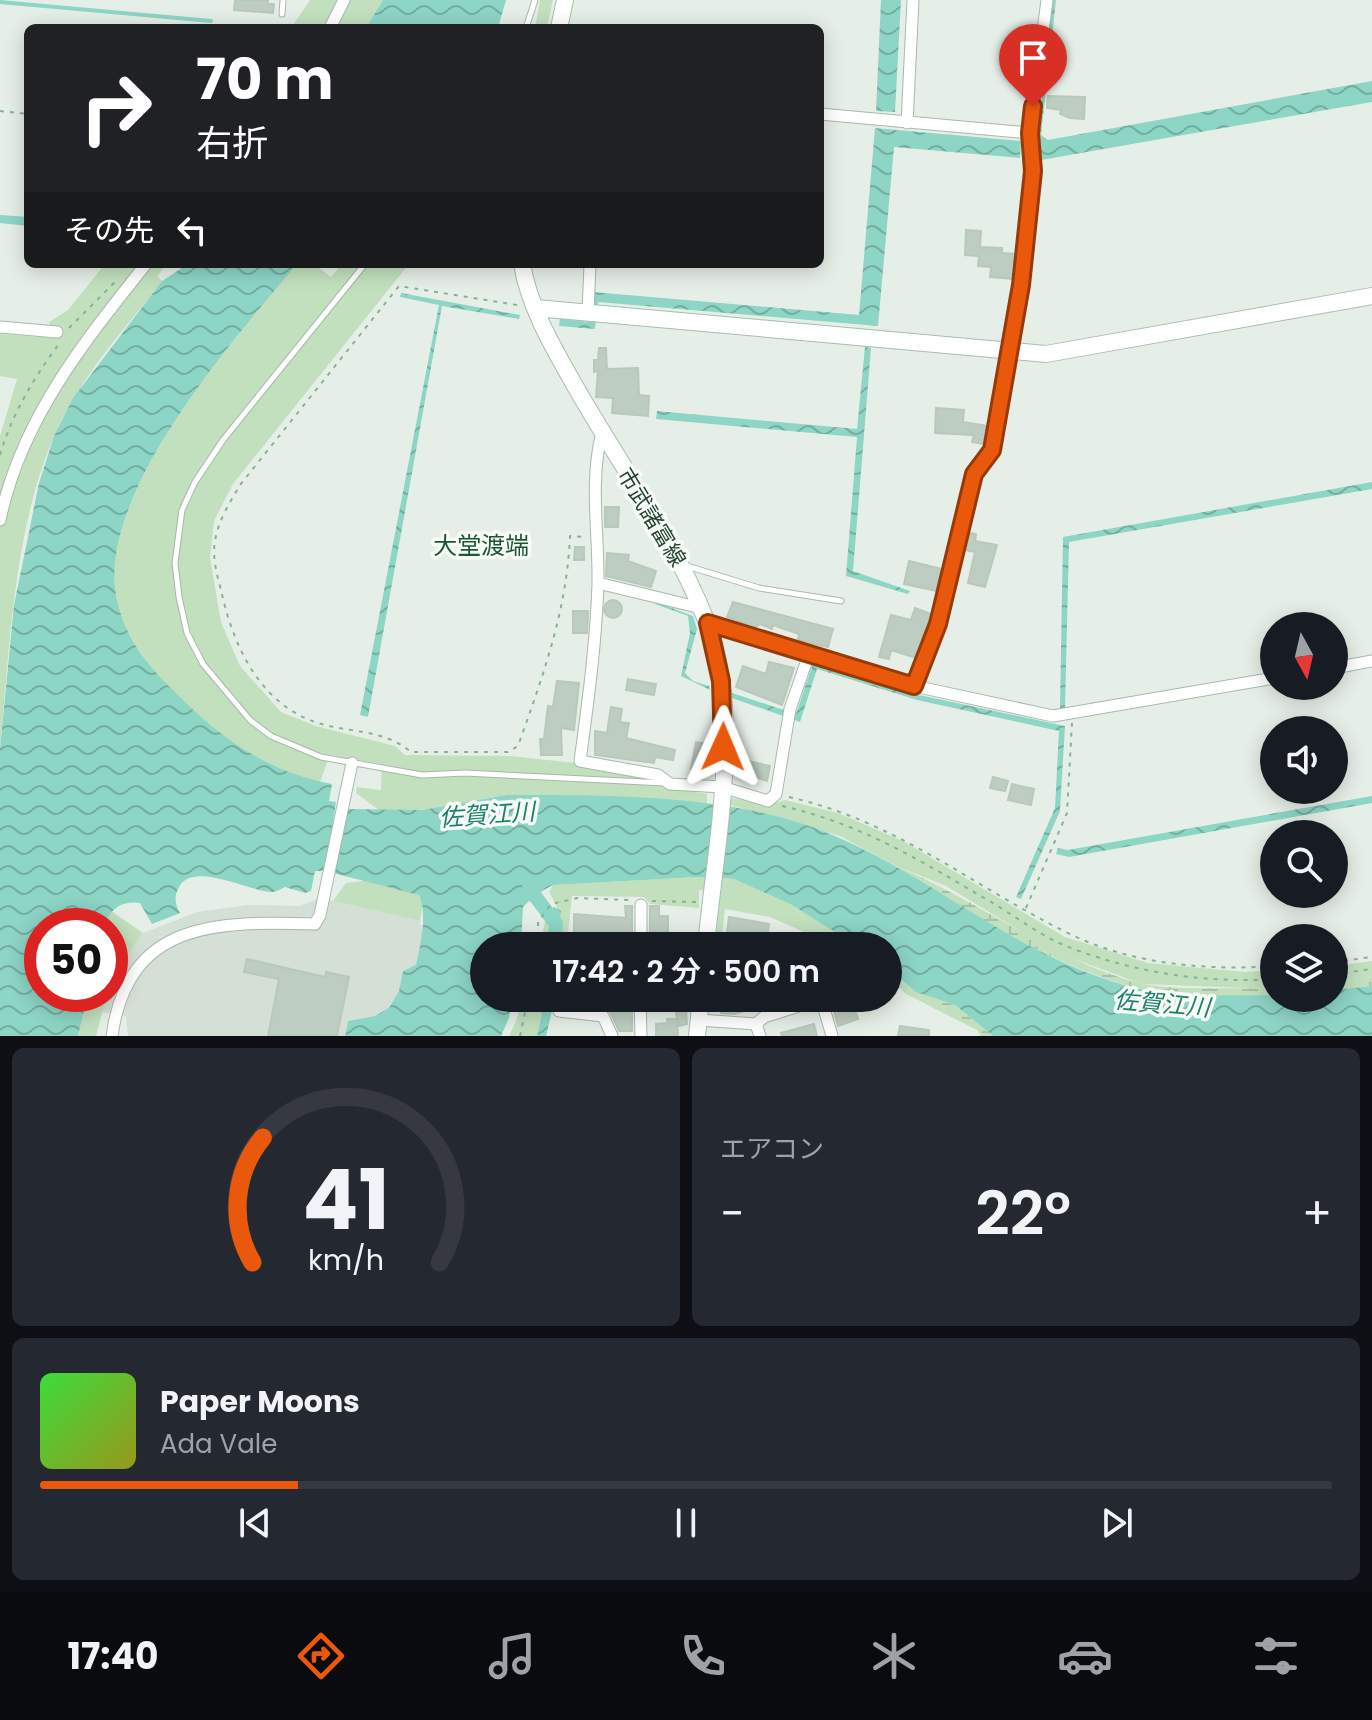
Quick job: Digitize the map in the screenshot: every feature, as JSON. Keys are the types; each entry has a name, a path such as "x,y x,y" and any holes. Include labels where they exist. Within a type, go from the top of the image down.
{"street":[{"path":"332,24 344,0"},
{"path":"560,24 565,0"},
{"path":"907,123 913,0"},
{"path":"914,686 938,624 974,474 992,450 1021,285 1033,171 1030,133 1047,0"},
{"path":"824,114 1030,133"},
{"path":"0,520 18,453 40,412 77,350 143,268"},
{"name":"市武諸富線","path":"523,268 536,308 556,352 681,564 704,615 722,695 722,787 707,932"},
{"path":"590,268 594,313"},
{"path":"536,308 1046,354 1372,296"},
{"path":"0,327 59,336"},
{"path":"602,432 594,462 598,583 580,761 658,775 670,784 722,787 772,797 789,715 809,654"},
{"path":"598,583 704,615 809,654 914,686 1053,716 1260,680"},
{"path":"1348,665 1372,661"},
{"path":"112,1036 122,995 133,970 147,954 168,941 221,927 315,924 352,763"},
{"path":"641,905 641,932"},
{"path":"568,1012 603,1016 612,1036"},
{"path":"640,1012 641,1036"},
{"path":"698,1028 758,1030 764,1017 779,1012"},
{"path":"825,1012 832,1036"}],"lane":[{"path":"282,14 283,0"},
{"path":"527,24 535,0"},
{"path":"362,268 263,388 195,482 179,522 175,563 187,633 203,664 225,694 271,736 297,749 352,763 422,775 465,773 670,784"},
{"path":"681,564 759,588 841,601"}],"path":[{"path":"0,111 24,114"},
{"path":"0,455 8,427 59,336 118,279"},
{"path":"536,308 399,286 240,485 226,510 215,542 216,567 228,622 243,660 267,689 291,709 318,723 362,730 400,743 411,752 508,752 518,746 557,636 569,572 570,536 596,539"},
{"path":"1025,910 1067,813 1072,714"},
{"path":"772,797 834,807 904,838 1074,936 1139,958 1188,964 1260,966"},
{"path":"772,797 888,841 1059,942 1149,971 1260,980"},
{"path":"538,932 542,911 551,904"},
{"path":"1348,960 1372,957"},
{"path":"1348,972 1372,969"},
{"path":"520,1036 525,1012"}],"shaded area":[{"path":"320,898 420,921 423,933 416,966 403,971 399,991 389,1008 375,1016 348,1021 345,1036 128,1036 126,1016 100,1012 128,1012 128,954 143,933 197,912 248,905 300,906"}],"green space":[{"path":"310,0 383,0 368,24 294,24"},
{"path":"540,0 553,0 548,24 536,24"},
{"path":"102,268 164,268 157,276 162,281 74,398 54,436 39,478 27,522 12,615 0,749 0,436 17,379 0,376 0,334 53,338 49,322 68,310"},
{"path":"294,268 319,268 331,277 339,268 406,268 233,484 214,521 210,558 221,622 240,666 281,712 316,726 395,746 405,755 510,756 576,763 657,778 667,788 707,794 707,804 630,797 506,795 422,810 380,811 356,793 357,787 381,790 382,764 330,755 320,782 300,777 262,762 228,740 171,688 143,656 122,618 115,563 125,518 146,471 173,424 239,334"},
{"path":"731,798 768,805 785,800 838,813 903,841 1065,937 1148,963 1260,971 1260,988 1142,984 1055,952 946,886 896,866 840,836 730,805"},
{"path":"896,866 1046,945 1107,973 1152,985 1260,989 1260,995 1178,994 1122,984 1034,948"},
{"path":"698,877 734,879 790,904 819,932 804,932 770,917 725,909 722,932 717,932 718,893 699,890 699,908 650,904 644,897 572,896 568,932 560,932 560,918 549,892 553,885"},
{"path":"370,880 419,895 423,904 420,921 333,901 346,883"},
{"path":"790,904 835,932 819,932"},
{"path":"546,915 551,932 543,932"},
{"path":"128,923 143,933 128,954"},
{"path":"1372,961 1372,977 1348,981 1348,964"},
{"path":"1372,977 1372,986 1348,989 1348,981"},
{"path":"902,980 916,992 955,1005 993,1036 981,1036 977,1030 902,990"},
{"path":"84,1012 102,1012 96,1036 78,1036"},
{"path":"518,1012 542,1012 537,1036 509,1036"}],"water":[{"path":"383,0 506,0 499,24 368,24"},
{"path":"881,0 901,0 895,112 876,111"},
{"path":"1052,0 1056,0 1041,135 1048,140 1372,81 1372,102 1041,160 1037,145"},
{"path":"875,128 1021,141 1020,158 894,147 878,326 598,302 595,329 559,326 560,319 590,322 593,292 859,315"},
{"path":"0,215 24,217 24,226 0,223"},
{"path":"182,268 294,268 205,377 146,471 125,518 115,563 118,604 127,630 149,664 194,711 248,752 309,779 332,784 329,801 336,802 325,871 315,871 311,891 305,893 285,887 273,892 263,891 222,879 195,877 185,880 178,889 176,901 180,913 152,924 140,903 133,902 116,908 24,908 24,1012 84,1012 78,1036 0,1036 0,749 14,605 39,483 54,436 73,398 162,281"},
{"path":"401,293 520,315 519,319 442,306 368,717 360,715 439,305 400,297"},
{"path":"865,347 871,348 853,571 910,591 908,594 846,576 857,437 656,419 657,411 857,429"},
{"path":"1372,482 1372,489 1069,542 1065,708 1060,709 1063,537"},
{"path":"656,602 693,616 697,629 685,673 693,681 709,686 710,690 681,676 690,633 688,616"},
{"path":"813,663 919,695 1065,726 1060,811 1021,899 1016,897 1055,808 1059,731 917,700 817,669 800,722 732,698 732,693 796,714"},
{"name":"佐賀江川","path":"506,795 582,795 700,802 776,816 853,844 1042,952 1082,971 1124,985 1179,994 1260,995 1260,1012 1348,1012 1348,989 1372,986 1372,1036 993,1036 955,1005 916,992 902,980 902,932 835,932 790,904 734,879 698,877 553,885 540,892 543,897 535,904 529,901 523,907 522,932 470,932 470,1012 510,1012 501,1036 345,1036 348,1021 375,1016 389,1008 399,991 403,971 416,965 423,920 419,895 333,873 347,809 422,810"},
{"path":"1372,796 1372,803 1277,820 1260,820 1260,823 1069,857 1056,854 1058,848 1068,850 1327,804 1348,804 1348,800"},
{"path":"554,907 561,911 559,932 551,932 546,915"},
{"path":"542,1012 552,1012 546,1036 537,1036"}],"building":[{"path":"235,0 268,0 268,4 274,4 273,13 234,10"},
{"path":"1048,96 1085,97 1084,119 1070,118 1060,114 1061,110 1047,108"},
{"path":"966,230 981,231 980,247 1002,248 1002,253 1016,254 1013,279 990,277 991,267 978,266 979,256 965,255"},
{"path":"599,348 606,348 607,369 638,368 639,395 649,396 648,416 612,413 613,398 596,397 598,371 594,372 594,360 598,360"},
{"path":"936,408 964,410 963,422 988,426 984,444 972,442 974,435 935,433"},
{"path":"605,507 619,507 618,527 605,527"},
{"path":"969,533 976,534 975,541 997,545 985,587 968,583 975,552 965,550"},
{"path":"575,547 584,547 584,560 574,560"},
{"path":"607,553 629,555 628,561 656,571 651,587 606,576"},
{"path":"909,561 942,569 937,591 904,584"},
{"path":"609,600 617,600 622,609 620,616 609,618 604,613 604,605"},
{"path":"733,602 833,629 828,647 798,640 799,634 773,625 772,629 760,624 754,628 727,617"},
{"path":"915,608 931,614 916,658 891,650 889,659 879,657 891,615 911,620"},
{"path":"573,611 588,611 587,633 573,633"},
{"path":"769,662 794,668 782,705 736,687 743,666 766,674"},
{"path":"628,679 656,684 654,695 626,690"},
{"path":"557,681 579,683 574,730 561,728 562,755 541,755 540,739 544,739 548,706 553,707"},
{"path":"611,707 622,709 620,722 629,723 626,738 675,750 673,760 655,757 654,763 595,755 595,731 607,733"},
{"path":"696,742 707,744 706,752 714,753 712,773 691,769"},
{"path":"748,761 770,766 767,781 745,773"},
{"path":"993,777 1008,781 1005,791 990,788"},
{"path":"1012,784 1034,789 1031,805 1008,800"},
{"path":"625,906 632,906 632,932 574,932 574,914 626,918"},
{"path":"650,906 659,906 659,916 668,916 668,932 650,932"},
{"path":"729,917 769,924 768,932 727,932"},
{"path":"247,959 325,977 326,972 349,977 337,1036 268,1036 279,979 244,972"},
{"path":"610,1012 632,1012 632,1031 619,1031"},
{"path":"676,1012 686,1012 687,1024 679,1026"},
{"path":"834,1012 856,1012 858,1019 838,1026"},
{"path":"667,1019 677,1019 678,1036 656,1036 656,1024 668,1023"},
{"path":"814,1024 817,1036 782,1036 781,1033"},
{"path":"900,1026 929,1030 929,1036 898,1036"}],"waterway":[{"path":"0,2 211,21"},
{"path":"529,888 556,924 555,932"}],"district":[{"name":"大堂渡端","path":"481,546"}],"route":[{"path":"723,747 721,681 708,623 914,686 938,624 974,474 992,450 1021,285 1033,171 1030,133 1033,106"}]}
